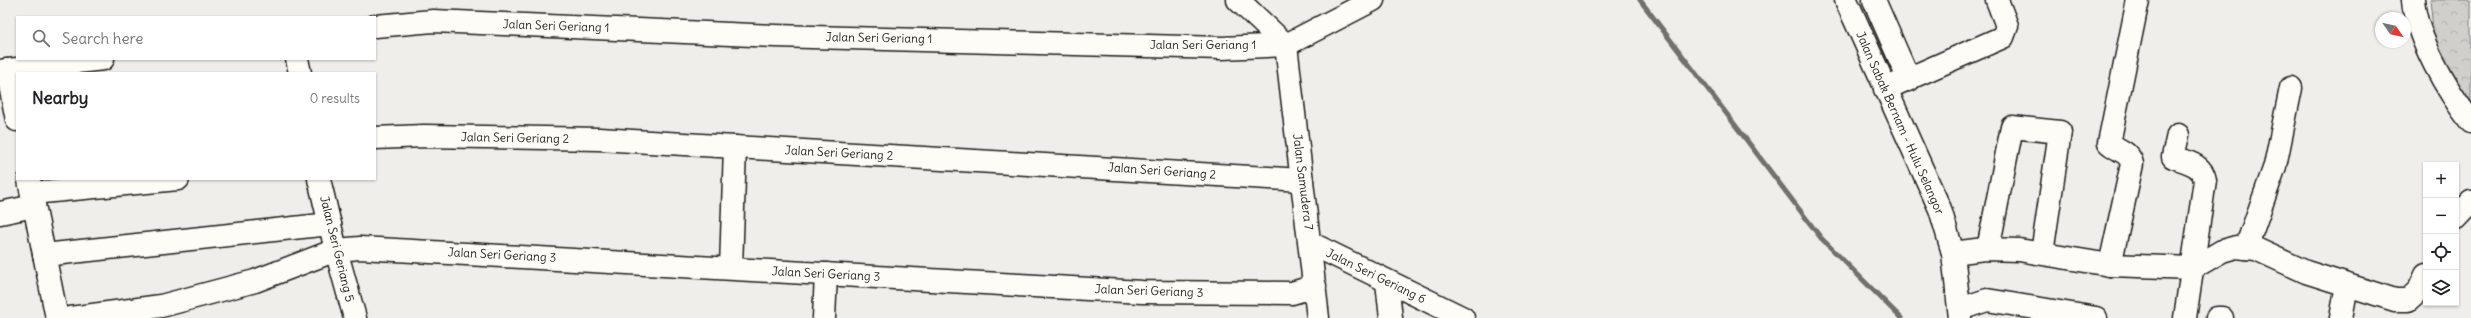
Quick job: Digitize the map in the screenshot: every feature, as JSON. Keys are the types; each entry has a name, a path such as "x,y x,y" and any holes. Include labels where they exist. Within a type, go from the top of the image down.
{"street":[{"path":"1238,0 1286,45"},
{"name":"Jalan Sabak Bernam - Hulu Selangor","path":"1846,0 1940,209 1953,253 1960,313"},
{"path":"1874,0 1909,80"},
{"path":"1885,89 1909,80 2003,37 2007,26 1996,0"},
{"path":"2110,264 2132,164 2131,157 2126,152 2115,148 2109,143 2138,0"},
{"path":"2413,0 2414,15 2441,76 2454,100 2471,122"},
{"name":"Jalan Seri Geriang 1","path":"376,26 434,21 774,36 1222,48 1286,45 1367,1"},
{"name":"Jalan Samudera 7","path":"1286,45 1318,318"},
{"path":"16,116 4,71 95,60"},
{"path":"297,60 300,72"},
{"path":"2246,248 2275,166 2291,88"},
{"path":"1988,249 2012,127 2060,132 2042,253"},
{"path":"2178,134 2173,157 2199,166 2204,172 2205,180 2185,318"},
{"name":"Jalan Seri Geriang 2","path":"376,138 424,136 591,139 1302,180"},
{"path":"731,268 735,147"},
{"path":"0,213 32,193 168,180"},
{"name":"Jalan Seri Geriang 5","path":"320,180 336,250 355,318"},
{"path":"32,193 57,318"},
{"path":"2459,215 2471,202"},
{"path":"44,255 330,224"},
{"name":"Jalan Seri Geriang 6","path":"1310,243 1463,318"},
{"path":"1953,253 1988,249 2042,253 2110,264 2193,268 2222,251 2236,247 2256,249 2306,272 2395,300 2408,300 2419,290 2423,281"},
{"name":"Jalan Seri Geriang 3","path":"70,318 161,306 256,281 336,250 360,248 1142,292 1292,293 1315,286"},
{"path":"824,318 826,274"},
{"path":"1387,282 1391,318"},
{"path":"2341,318 2347,285"},
{"path":"1960,313 1987,300 2096,318"},
{"path":"2217,318 2222,318"}],"green space":[{"path":"2430,0 2471,0 2471,113 2434,39"}],"waterway":[{"path":"1640,0 1821,238 1901,318"}]}
